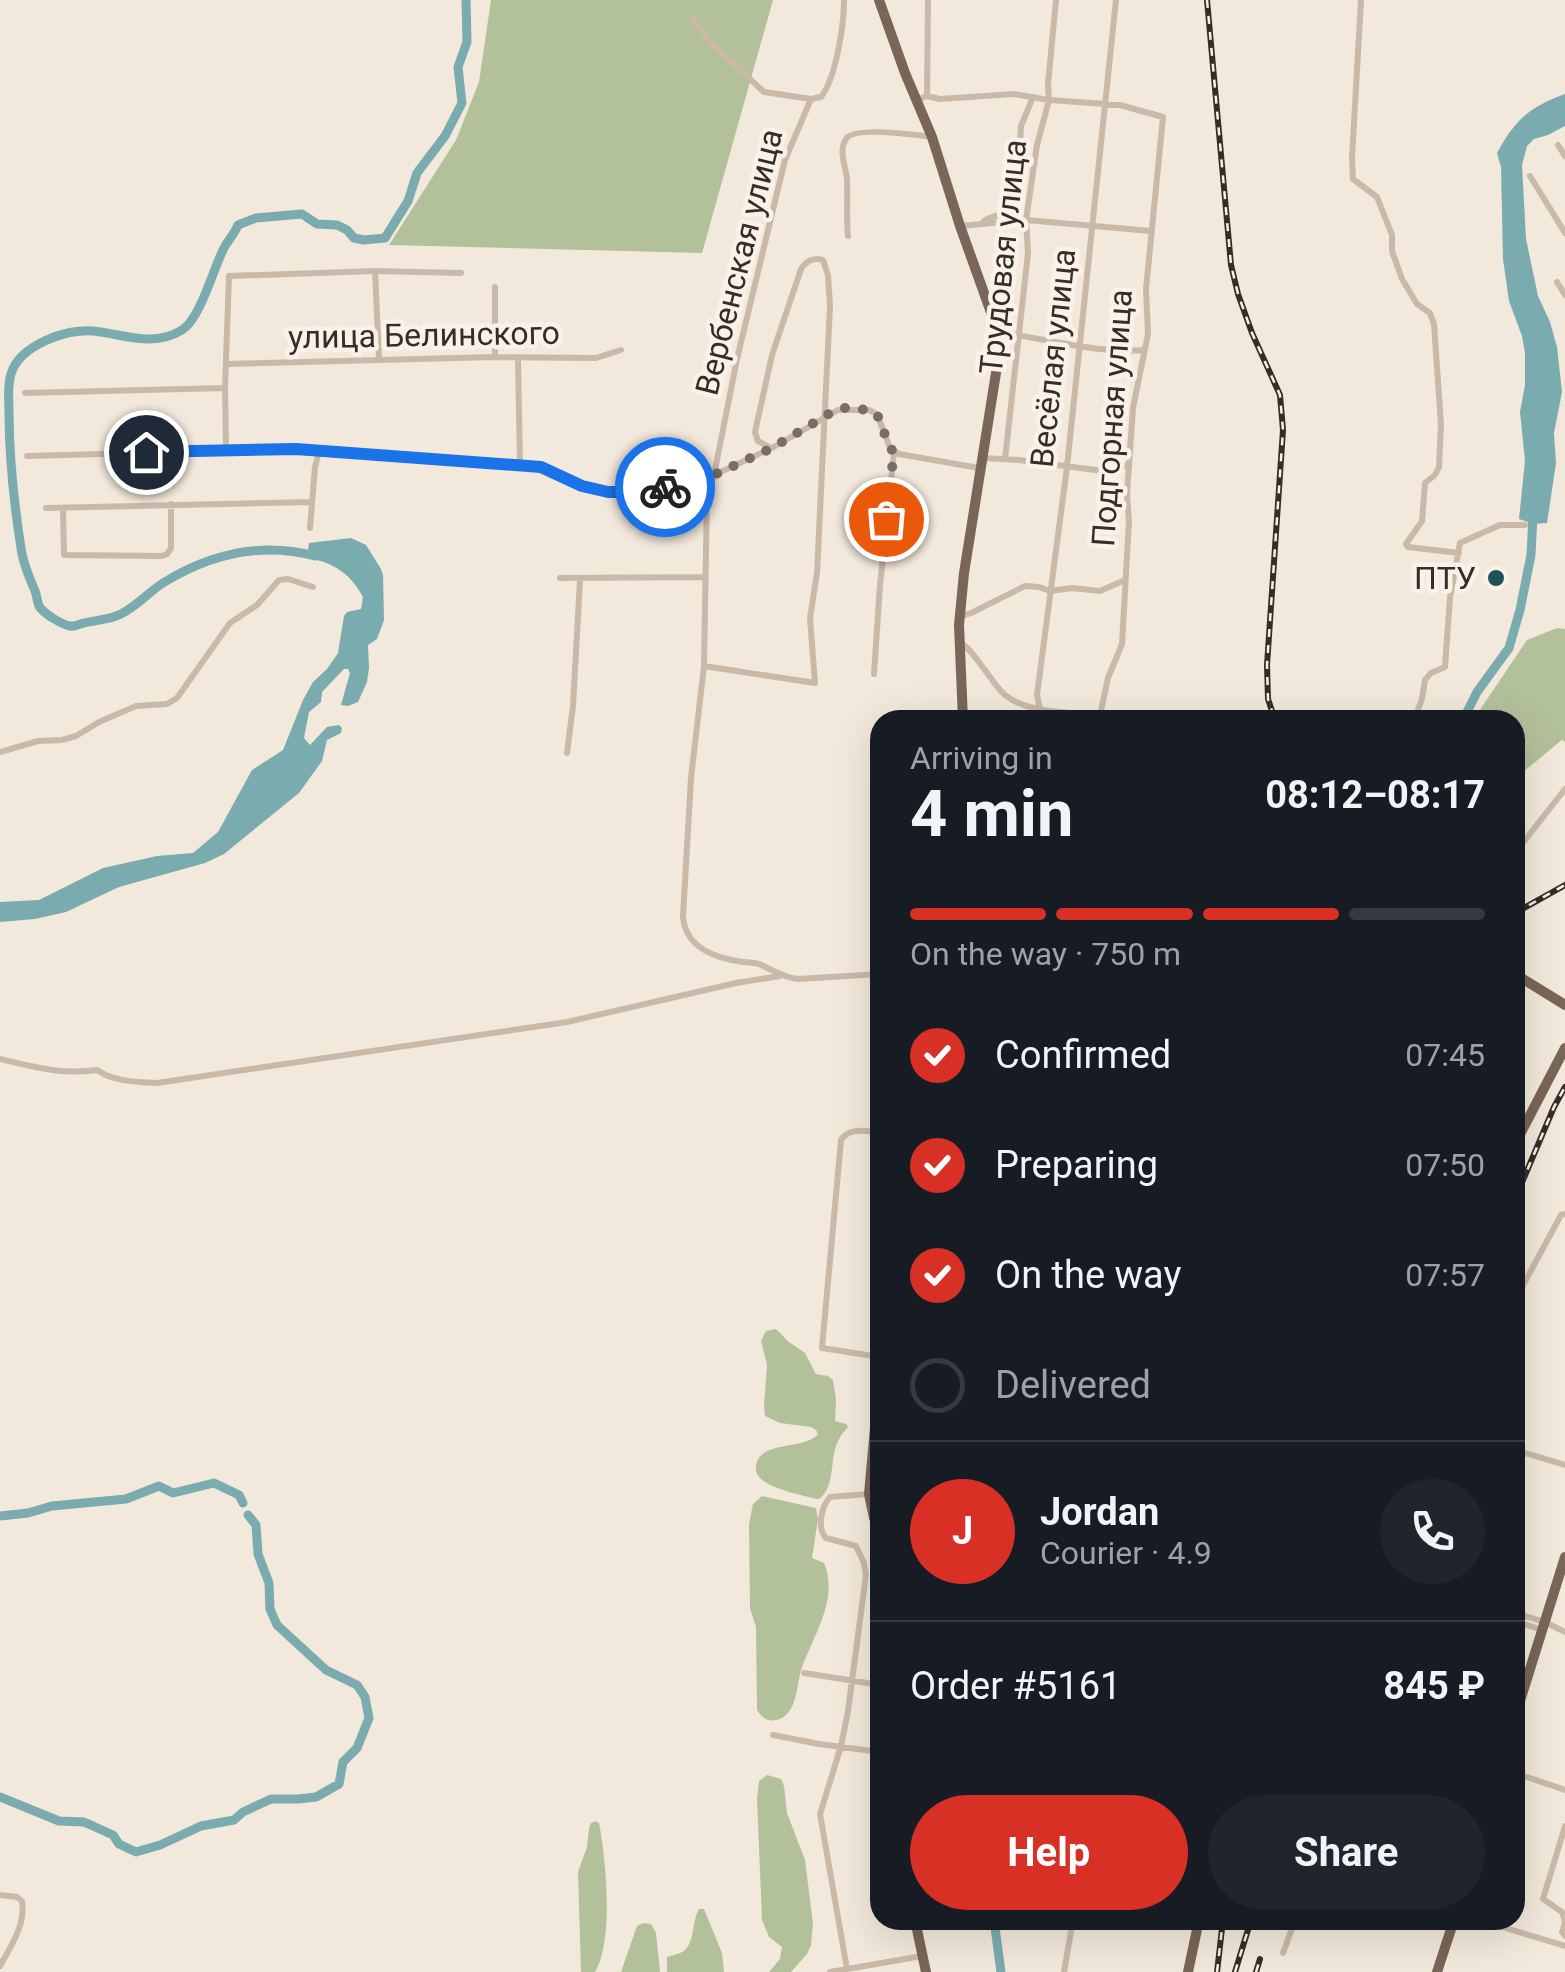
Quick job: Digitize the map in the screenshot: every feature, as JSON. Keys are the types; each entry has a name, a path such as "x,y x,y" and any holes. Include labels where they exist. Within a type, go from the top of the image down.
{"main road":[{"path":"879,0 922,98 960,226 994,318 1000,348 966,558 959,641 962,710"},
{"path":"1525,980 1565,1005"},
{"path":"1525,1125 1565,1048"},
{"path":"870,1486 870,1499"},
{"path":"1525,1686 1565,1557"},
{"path":"917,1930 926,1972"},
{"path":"1188,1972 1197,1930"},
{"path":"1437,1972 1451,1930"}],"street":[{"name":"Вербенская улица","path":"781,976 756,963 716,955 685,932 691,778 704,666 707,493 785,160 811,99 821,97 829,83 844,22 844,0"},
{"path":"928,0 922,98 940,100 1006,93 1104,103"},
{"name":"Трудовая улица","path":"1005,459 1028,253 1026,220 1037,146 1049,100 1056,0"},
{"name":"Весёлая улица","path":"1040,709 1037,695 1067,467 1116,0"},
{"path":"1362,0 1353,179 1377,198 1392,235 1392,251 1402,279 1412,298 1430,313 1434,324 1441,425 1439,467 1425,483 1422,521 1406,544 1416,550 1459,553"},
{"path":"693,18 710,43 764,92 811,99"},
{"path":"982,223 1016,206 1019,136 1033,97"},
{"name":"Подгорная улица","path":"1101,710 1108,678 1122,644 1129,465 1149,320 1146,289 1163,117 1104,103"},
{"path":"848,236 842,156 846,138 862,132 932,137"},
{"path":"1558,145 1565,156"},
{"path":"1530,176 1565,233"},
{"path":"960,226 1026,220 1152,231"},
{"path":"704,666 816,683 811,606 830,306 825,263 819,259 803,266 798,275 772,355 756,436 772,448"},
{"path":"226,450 229,276 375,271 461,273"},
{"path":"375,271 378,359"},
{"path":"1557,282 1565,295"},
{"path":"495,288 496,357"},
{"path":"996,332 1080,347 1146,350"},
{"name":"улица Белинского","path":"227,364 596,358 620,350"},
{"path":"518,359 520,464"},
{"path":"26,393 225,388"},
{"path":"27,456 296,449 520,464 541,467 582,486 618,492 651,490 714,475 844,408 874,412 894,452 927,460 981,463 1005,459 1103,471 1129,465"},
{"path":"310,528 319,451"},
{"path":"874,674 894,452"},
{"path":"46,508 311,502"},
{"path":"63,508 66,556 162,556 171,548 171,504"},
{"path":"1418,710 1425,680 1444,669 1446,663 1450,596 1462,540 1500,525 1525,525"},
{"path":"560,578 705,577"},
{"path":"0,752 76,736 136,706 167,704 178,698 230,623 257,605 279,580 313,587"},
{"path":"567,753 580,580"},
{"path":"960,617 1025,586 1100,592 1126,580"},
{"path":"959,641 1003,694 1018,703 1048,710"},
{"path":"1525,840 1565,789"},
{"path":"0,1059 58,1072 98,1070 118,1078 157,1082 567,1022 736,982 781,976 798,979 870,975"},
{"path":"870,1132 846,1132 841,1140 822,1348 870,1355"},
{"path":"1525,1282 1565,1214"},
{"path":"1525,1453 1565,1465"},
{"path":"847,1970 820,1814 848,1711 864,1562 856,1546 826,1538 820,1526 825,1502 830,1497 869,1494"},
{"path":"1525,1617 1544,1626"},
{"path":"1525,1623 1565,1632"},
{"path":"804,1674 870,1683"},
{"path":"774,1735 870,1750"},
{"path":"1525,1776 1565,1790"},
{"path":"1565,1826 1542,1899 1562,1912 1565,1936"},
{"path":"0,1895 17,1897 24,1909 20,1927 0,1966"},
{"path":"1064,1972 1071,1930"},
{"path":"1282,1953 1291,1930"},
{"path":"1512,1930 1565,1946"},
{"path":"830,1972 922,1956"}],"green space":[{"path":"491,0 773,0 702,253 389,245 456,140 479,82"},
{"path":"1557,628 1565,629 1565,742 1562,740 1525,770 1525,710 1480,710 1527,640"},
{"path":"776,1329 805,1353 816,1374 833,1380 835,1421 848,1427 836,1445 830,1481 821,1498 772,1486 756,1470 758,1460 771,1449 803,1442 818,1434 811,1427 780,1423 765,1416 767,1365 761,1341 766,1331"},
{"path":"762,1496 816,1508 812,1558 824,1563 829,1590 792,1706 783,1717 772,1720 757,1710 756,1627 750,1608 749,1524 753,1504"},
{"path":"767,1775 781,1779 784,1786 787,1813 805,1860 813,1924 807,1954 791,1972 769,1972 780,1959 782,1947 769,1937 762,1920 757,1799 759,1781"},
{"path":"596,1821 606,1878 605,1941 595,1972 581,1972 578,1872 589,1828"},
{"path":"699,1909 704,1909 722,1953 724,1972 667,1972 667,1957 684,1951 690,1942"},
{"path":"651,1924 656,1933 660,1972 621,1972 637,1926"}],"water":[{"path":"1565,94 1565,126 1534,139 1527,146 1522,165 1526,239 1538,296 1557,347 1562,392 1554,433 1556,463 1547,523 1533,524 1519,519 1525,461 1520,412 1525,353 1509,301 1503,259 1501,167 1497,153 1524,116"},
{"path":"351,538 366,545 381,569 384,620 377,639 368,645 367,682 358,702 341,705 350,673 344,669 309,712 304,738 310,745 327,727 342,728 341,733 327,740 322,761 299,793 224,854 205,863 119,887 66,912 0,922 0,902 39,900 103,868 193,853 218,832 252,770 283,750 313,682 338,653 344,616 361,609 363,597 347,576 333,566 307,558 309,543"}],"waterway":[{"path":"315,556 276,550 237,553 181,573 116,616 72,626 53,618 39,606 22,554 10,446 11,374 23,355 57,336 93,331 149,339 182,330 200,305 238,225 256,218 302,214 317,224 337,225 354,238 385,238 408,201 417,173 445,136 462,103 458,67 467,42 466,0"},
{"path":"1468,710 1509,648 1531,555 1533,515"},
{"path":"0,1516 126,1499 159,1486 173,1493 214,1483 239,1495 243,1503"},
{"path":"0,1797 59,1821 84,1822 113,1835 119,1844 136,1852 201,1826 234,1820 271,1799 316,1797 339,1784 343,1762 357,1748 369,1718 365,1697 357,1685 326,1670 277,1625 270,1609 269,1583 258,1554 256,1525 248,1515"},
{"path":"995,1930 1001,1972"}],"railway":[{"path":"1207,0 1231,265 1252,333 1280,395 1283,430 1267,665 1272,710"},
{"path":"1525,907 1565,885"},
{"path":"1525,1175 1565,1087"},
{"path":"1217,1972 1222,1930"},
{"path":"1235,1972 1248,1930"},
{"path":"1256,1972 1260,1959"}],"way so far":[{"path":"665,487 714,475 772,448 838,410 869,410 880,419 894,452 886,519"}],"place":[{"name":"ПТУ","path":"1496,578"}],"route":[{"path":"146,452 296,449 520,464 541,467 582,486 608,492 665,487"}]}
